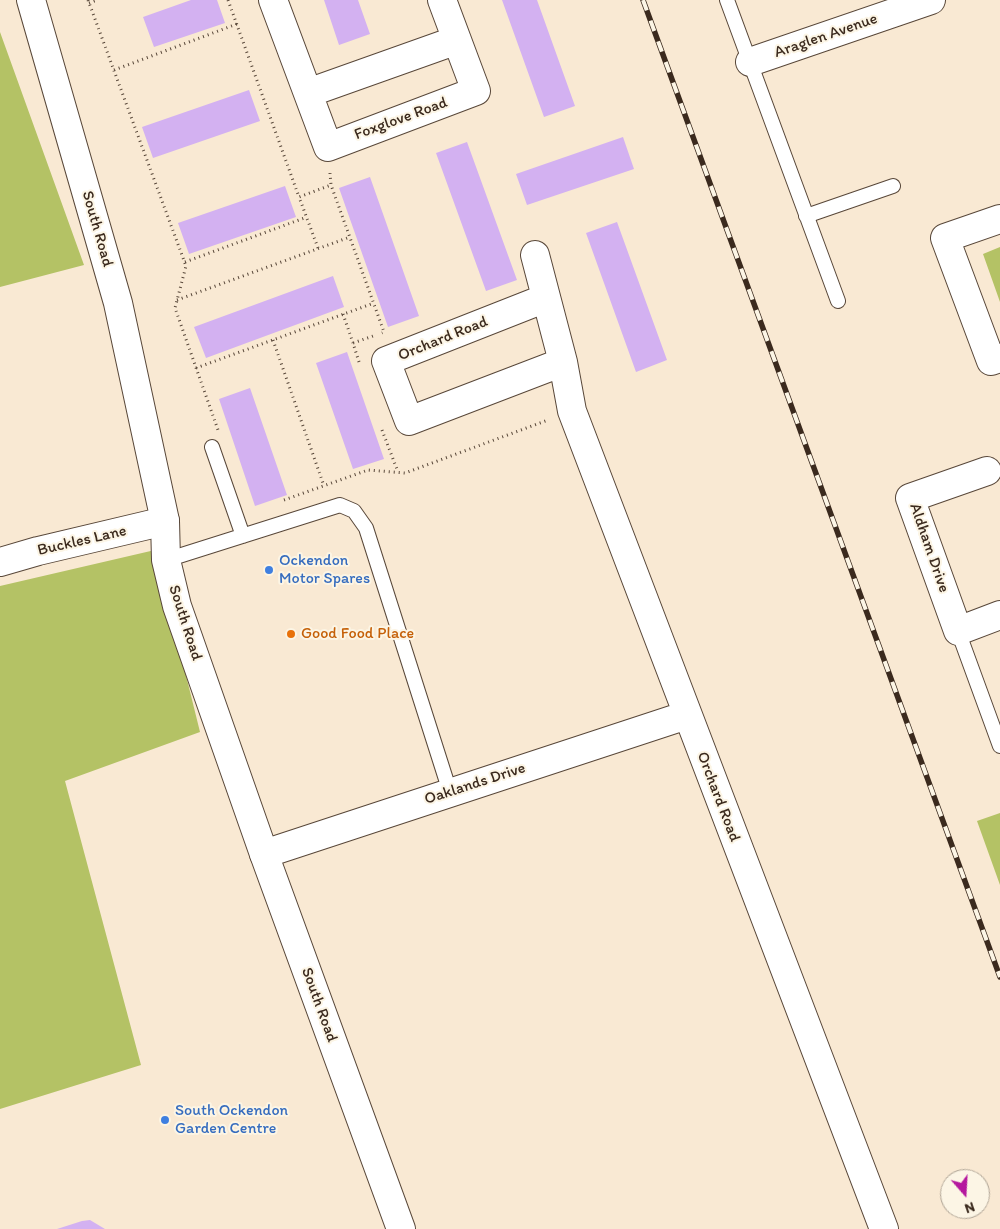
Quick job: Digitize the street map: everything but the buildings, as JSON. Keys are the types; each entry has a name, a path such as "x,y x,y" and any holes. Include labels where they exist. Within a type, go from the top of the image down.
{"street":[{"name":"South Road","path":"31,0 118,304 165,521 166,560 177,606 264,854 401,1229"},
{"path":"273,0 328,147"},
{"name":"Foxglove Road","path":"328,147 476,91 442,0"},
{"name":"Araglen Avenue","path":"750,62 931,0"},
{"path":"308,94 457,40"},
{"path":"1000,219 945,238 990,362 1000,358"},
{"name":"Orchard Road","path":"535,255 563,362 572,411 884,1229"},
{"name":"Orchard Road","path":"409,421 386,361 546,298"},
{"path":"409,421 563,362"},
{"name":"Aldham Drive","path":"958,631 910,498 987,471"},
{"name":"Buckles Lane","path":"0,562 38,551 165,521"},
{"path":"958,631 1000,616"},
{"name":"Oaklands Drive","path":"264,854 687,714"}],"lane":[{"path":"727,0 838,301"},
{"path":"806,216 893,186"},
{"path":"212,447 243,536"},
{"path":"166,560 340,505 354,511 366,528 450,792"},
{"path":"958,631 1000,746"}],"path":[{"path":"97,0 89,2 185,262 186,266 175,308 218,430 212,447"},
{"path":"228,0 318,248"},
{"path":"114,70 237,24"},
{"path":"328,147 331,185 384,332 353,343"},
{"path":"299,197 331,185"},
{"path":"185,262 307,217"},
{"path":"177,300 350,237"},
{"path":"196,368 374,303"},
{"path":"343,314 361,369"},
{"path":"273,340 324,486"},
{"path":"280,502 368,470 405,473 572,411"},
{"path":"379,421 398,472"},
{"path":"382,430 409,421"}],"green space":[{"path":"0,32 84,265 0,287"},
{"path":"1000,247 1000,302 983,254"},
{"path":"155,550 200,732 65,781 141,1065 0,1109 0,586"},
{"path":"1000,813 1000,885 977,821"}],"railway":[{"path":"643,0 1000,977"}],"place":[{"name":"Ockendon Motor Spares","path":"269,570"},
{"name":"Good Food Place","path":"291,634"},
{"name":"South Ockendon Garden Centre","path":"165,1120"}]}
